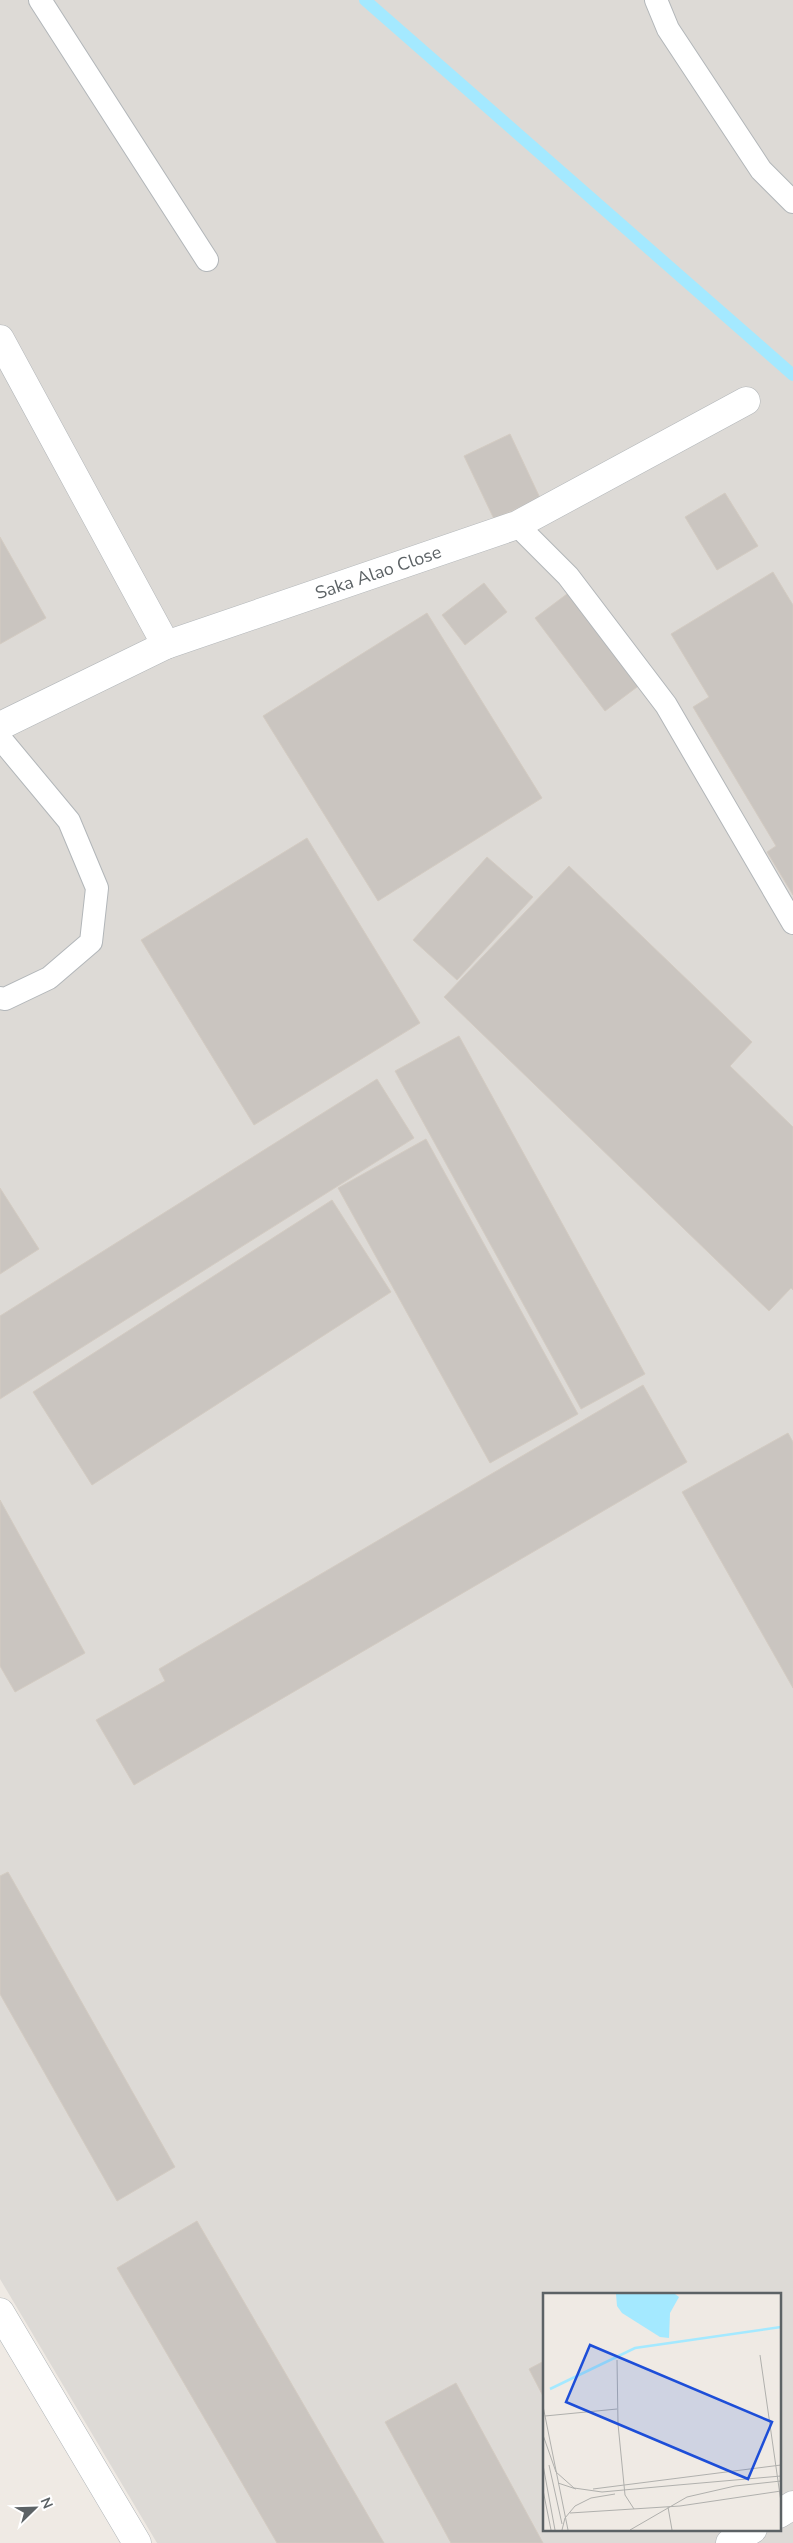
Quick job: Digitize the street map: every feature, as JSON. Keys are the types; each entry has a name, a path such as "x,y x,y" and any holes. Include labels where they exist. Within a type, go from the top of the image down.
{"street":[{"path":"0,339 166,646"},
{"name":"Saka Alao Close","path":"0,726 166,646 517,525 746,401"},
{"path":"0,2312 137,2543"},
{"path":"780,2513 793,2506"},
{"path":"730,2543 751,2530"}],"lane":[{"path":"40,0 207,260"},
{"path":"656,0 668,29 761,170 793,202"},
{"path":"517,525 568,576 666,705 793,923"},
{"path":"0,738 69,821 97,888 91,942 49,978 5,998 0,998"}],"shaded area":[{"path":"0,0 793,0 793,2543 157,2543 0,2279"}],"building":[{"path":"510,434 540,498 494,519 464,456"},
{"path":"725,493 758,546 717,570 685,517"},
{"path":"0,537 46,618 0,644"},
{"path":"773,572 793,605 793,895 767,852 776,846 693,707 709,697 671,634"},
{"path":"484,583 507,612 465,645 442,615"},
{"path":"571,591 641,684 605,711 535,618"},
{"path":"427,613 542,798 378,901 263,716"},
{"path":"307,838 420,1023 254,1125 141,940"},
{"path":"487,857 533,897 457,980 413,940"},
{"path":"569,866 752,1042 730,1066 793,1127 793,1290 791,1288 769,1311 444,997"},
{"path":"459,1036 645,1374 581,1409 395,1071"},
{"path":"377,1079 414,1138 0,1399 0,1316"},
{"path":"426,1139 578,1414 490,1463 338,1188"},
{"path":"0,1188 39,1249 0,1274"},
{"path":"332,1200 391,1292 92,1485 33,1392"},
{"path":"643,1385 687,1462 134,1785 96,1720 165,1681 159,1669"},
{"path":"788,1433 793,1442 793,1688 682,1492"},
{"path":"0,1500 85,1653 15,1692 0,1666"},
{"path":"8,1872 175,2167 117,2201 0,1994 0,1876"},
{"path":"197,2221 384,2543 277,2543 117,2268"},
{"path":"543,2362 543,2396 529,2369"},
{"path":"456,2383 543,2543 451,2543 385,2422"}],"waterway":[{"path":"365,0 793,375"}]}
